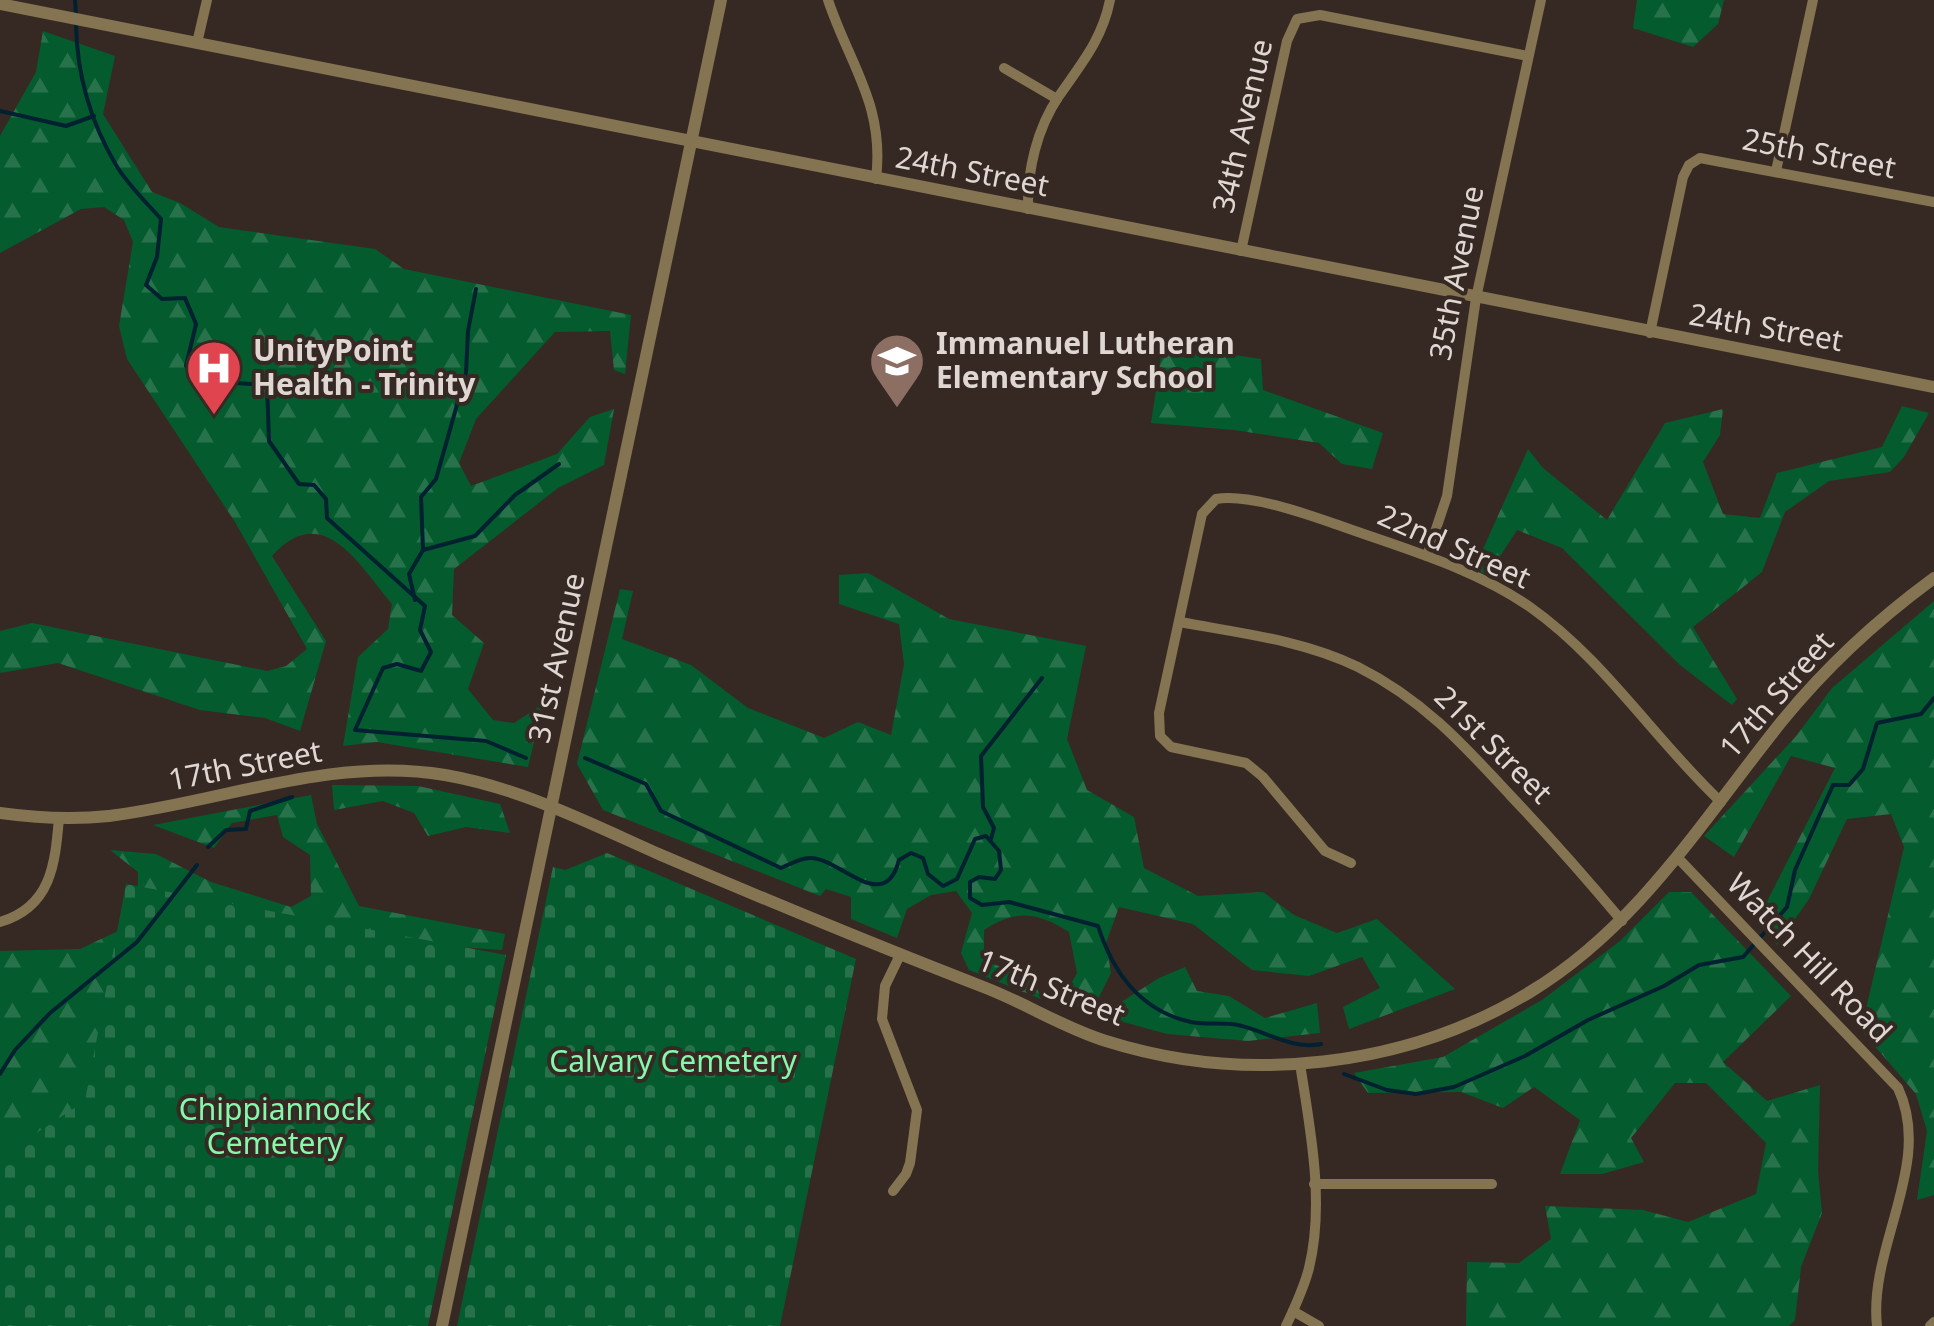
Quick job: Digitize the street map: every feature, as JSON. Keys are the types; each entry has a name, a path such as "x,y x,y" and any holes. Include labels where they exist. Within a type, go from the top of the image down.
{"street":[{"path":"196,44 207,0"},
{"name":"31st Avenue","path":"442,1326 721,0"},
{"path":"828,0 873,108 879,145 876,179"},
{"path":"1028,209 1036,147 1057,99 1092,51 1110,0"},
{"name":"35th Avenue","path":"1427,556 1446,496 1476,298 1540,0"},
{"path":"1776,170 1813,0"},
{"name":"24th Street","path":"0,4 1650,333 1934,386"},
{"name":"34th Avenue","path":"1241,251 1287,41 1293,24 1302,16 1320,15 1528,56"},
{"path":"1004,68 1057,99"},
{"name":"25th Street","path":"1650,333 1683,177 1695,160 1707,157 1934,202"},
{"name":"22nd Street","path":"1180,622 1202,514 1211,503 1225,498 1294,512 1427,556 1512,595 1559,630 1721,802"},
{"name":"17th Street","path":"0,813 60,818 108,816 288,780 363,771 444,775 500,788 550,806 900,955 1013,998 1079,1032 1122,1046 1230,1064 1300,1064 1358,1057 1452,1031 1531,992 1622,922 1786,716 1870,629 1934,578"},
{"path":"1180,622 1160,714 1160,736 1171,747 1246,763 1263,777 1324,851 1351,863"},
{"name":"21st Street","path":"1180,622 1332,656 1410,698 1438,718 1462,743 1575,864 1622,922"},
{"path":"0,922 20,915 42,895 60,818"},
{"name":"Watch Hill Road","path":"1677,857 1898,1088 1913,1113 1916,1172 1881,1286 1876,1326"},
{"path":"893,1191 910,1162 917,1110 882,1018 885,986 900,955"},
{"path":"1286,1326 1312,1254 1314,1184 1300,1064"},
{"path":"1314,1184 1492,1184"},
{"path":"1293,1312 1319,1326"}],"green space":[{"path":"1637,0 1724,0 1718,24 1693,47 1633,28"},
{"path":"43,31 115,56 103,114 152,192 180,203 219,227 375,249 404,269 631,315 625,374 614,370 610,331 555,332 476,419 459,463 471,486 557,454 590,417 614,409 604,465 558,488 454,569 452,615 484,643 468,689 493,720 514,723 543,704 528,767 377,742 343,746 358,657 388,629 392,604 353,557 324,536 308,534 290,540 272,556 326,641 300,731 265,718 200,710 58,663 0,673 0,631 32,623 267,671 286,666 307,649 235,522 127,359 119,326 133,242 124,220 104,207 81,209 0,253 0,136 36,72"},
{"path":"1163,344 1261,359 1263,390 1383,433 1372,469 1342,464 1319,443 1151,423"},
{"path":"1902,406 1929,413 1904,457 1890,472 1829,481 1785,512 1762,572 1693,627 1737,699 1732,705 1680,665 1562,548 1517,530 1488,575 1474,569 1528,449 1543,468 1607,520 1665,423 1723,409 1720,435 1703,462 1723,514 1760,518 1777,473 1882,447"},
{"path":"868,573 949,619 1086,646 1067,739 1087,790 1134,817 1144,868 1198,896 1263,892 1294,915 1337,933 1377,919 1455,989 1349,1029 1343,1007 1380,988 1362,957 1309,976 1252,970 1193,924 1119,907 1106,943 1111,973 1093,1009 1060,1004 1077,973 1069,932 1047,920 1016,916 984,930 984,961 1034,978 1041,999 969,970 961,953 972,913 956,891 931,895 907,909 897,938 851,919 851,897 826,889 820,896 603,810 577,764 620,589 633,591 622,639 691,665 748,708 824,738 858,722 891,735 904,664 899,624 839,604 839,575"},
{"path":"1934,601 1934,1195 1917,1200 1927,1131 1916,1094 1861,1030 1904,847 1891,814 1847,819 1809,899 1777,945 1757,921 1835,768 1791,756 1734,857 1704,836 1797,735 1832,688"},
{"path":"332,785 418,786 500,804 510,833 466,827 428,836 414,813 383,801 334,810"},
{"path":"311,795 317,824 359,906 505,934 502,950 327,938 114,1326 0,1326 0,951 80,949 137,922 138,872 110,850 156,854 211,882 291,907 311,896 310,855 283,837 277,815 232,823 214,848 153,825"},
{"name":"Calvary Cemetery","path":"607,853 856,959 780,1326 457,1326 553,867 565,870"},
{"name":"Chippiannock Cemetery","path":"126,884 506,955 428,1326 0,1326 0,1157 85,1101"},
{"path":"1669,892 1691,892 1791,996 1723,1062 1767,1101 1820,1085 1818,1171 1822,1213 1801,1267 1795,1320 1789,1326 1466,1326 1467,1262 1519,1263 1551,1239 1545,1206 1643,1210 1688,1222 1756,1194 1766,1143 1706,1083 1675,1083 1631,1138 1644,1162 1602,1174 1560,1174 1580,1120 1534,1087 1503,1108 1461,1092 1368,1093 1354,1073 1443,1057 1542,1000 1620,941"},
{"path":"1185,967 1197,991 1229,996 1265,1018 1317,1003 1320,1033 1248,1041 1167,1034 1116,1020 1118,1004"}],"waterway":[{"path":"75,0 76,15"},
{"path":"76,25 82,80 99,132 120,172 161,219 157,257 146,285 162,299 185,298 196,324 186,366 202,381 267,385 269,441 299,484 314,485 326,499 327,518 425,606 420,630 431,652 421,671 397,664 383,668 355,730 486,741 526,758"},
{"path":"0,111 66,126 94,116"},
{"path":"423,550 421,497 436,479 466,373 476,289"},
{"path":"415,600 409,574 423,550 475,536 515,495 559,464"},
{"path":"991,839 994,828 983,807 981,756 1042,678"},
{"path":"1344,1074 1387,1090 1416,1094 1454,1087 1525,1056 1699,965 1743,957 1787,907 1795,870 1833,785 1849,785 1863,769 1877,723 1921,714 1934,698"},
{"path":"585,758 646,784 661,811 781,868 812,858 861,880 884,883 899,860 911,853 923,858 928,874 943,886 957,879 975,839 986,836 999,851 1001,870 995,879 979,877 970,882 970,898 982,905 1009,902 1098,926 1112,959 1131,988 1173,1017 1197,1023 1238,1025 1300,1044 1321,1044"},
{"path":"208,847 226,830 246,829 250,811 292,797"},
{"path":"0,1074 15,1050 50,1013 137,942 197,865"}],"place":[{"name":"Immanuel Lutheran Elementary School","path":"897,410"},
{"name":"UnityPoint Health - Trinity","path":"214,417"}]}
